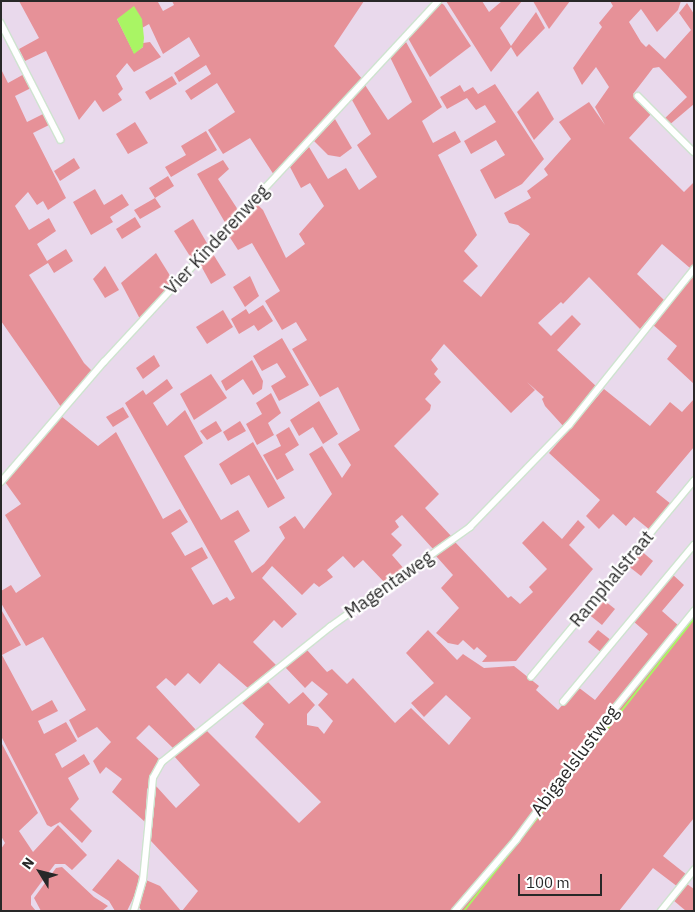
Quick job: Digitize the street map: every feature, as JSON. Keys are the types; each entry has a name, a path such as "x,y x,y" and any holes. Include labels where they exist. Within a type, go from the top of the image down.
{"street":[{"name":"Vier Kinderenweg","path":"1,482 104,362 438,1"},
{"path":"1,23 61,140"},
{"path":"638,96 694,152"},
{"name":"Magentaweg","path":"134,911 143,880 153,778 162,762 330,627 476,521 569,425 694,269"},
{"name":"Ramphalstraat","path":"531,677 694,481"},
{"path":"563,702 694,545"},
{"name":"Abigaelslustweg","path":"455,911 516,840 607,718 694,611"},
{"path":"661,911 694,870"}],"shaded area":[{"path":"19,1 151,1 158,2 163,11 174,5 172,1 364,1 334,46 363,80 274,175 250,138 223,154 208,130 235,112 217,83 191,100 185,91 211,74 206,65 179,82 174,73 200,56 189,37 163,54 149,24 142,28 142,19 117,19 134,53 143,47 143,43 150,42 161,57 134,72 127,63 116,76 123,89 118,94 122,100 103,112 95,100 79,120 46,51 25,61 19,49 39,38"},
{"path":"446,1 482,1 489,12 502,1 522,1 500,28 511,46 536,12 545,28 517,57 511,47 491,72"},
{"path":"533,1 570,1 549,29"},
{"path":"610,1 681,1 678,10 657,32 641,9 629,22 641,42 646,47 649,44 665,59 691,30 679,13 687,3 694,14 694,104 668,126 663,120 687,97 659,67 653,68 633,94 652,113 629,138 684,192 694,182 694,264 690,268 662,244 637,274 664,300 640,329 589,277 563,304 561,302 538,323 551,336 572,315 581,324 557,350 597,387 564,427 545,406 542,399 544,397 527,382 535,390 511,413 444,344 431,360 438,369 434,374 441,382 425,399 431,405 430,410 394,446 439,494 425,508 452,537 434,550 402,515 395,521 399,527 391,534 402,545 392,555 405,570 386,584 363,560 354,568 343,556 327,570 333,577 319,587 314,583 302,595 272,566 262,578 297,614 282,628 274,620 253,642 276,665 248,688 219,663 200,684 188,673 175,686 166,678 156,687 196,730 173,748 149,725 136,738 160,760 147,790 145,822 112,792 122,779 106,767 100,774 93,761 111,742 97,727 78,738 69,720 86,710 43,637 26,646 1,603 1,591 11,585 16,593 41,576 5,515 21,504 5,482 61,416 98,446 116,432 163,519 180,509 188,522 171,533 185,556 202,547 208,558 191,568 213,605 227,597 230,601 235,598 125,403 143,390 146,395 167,379 173,388 153,403 167,426 185,410 203,443 184,456 221,520 238,510 250,531 234,541 252,573 264,564 285,538 279,527 295,516 304,529 332,494 309,454 322,446 342,478 351,465 338,444 360,430 338,387 320,397 292,349 307,340 296,322 282,330 265,301 280,291 252,243 238,250 227,233 256,203 263,210 286,258 305,244 299,234 324,206 310,183 301,188 290,167 309,147 328,179 346,168 359,190 377,177 357,145 371,134 352,100 365,85 388,120 412,102 390,57 406,42 442,107 422,121 433,143 455,131 461,142 438,155 477,235 464,251 478,266 463,281 481,297 530,234 518,225 509,223 504,213 531,198 527,191 548,175 544,169 571,139 559,122 589,102 605,125 595,107 609,87 596,67 582,85 573,68 602,27 599,23 613,6"},
{"path":"440,2 444,5 471,46 430,77 408,38"},
{"path":"134,6 142,19 144,38 143,47 134,54 117,19"},
{"path":"1,69 8,83 26,73 33,87 15,96 27,122 45,113 51,124 33,133 66,198 48,210 43,201 37,205 28,192 15,206 29,230 49,218 56,231 37,244 47,261 66,249 73,261 54,273 48,263 29,275 84,363 92,371 61,407 1,321"},
{"path":"172,76 177,84 150,100 145,92"},
{"path":"495,84 544,159 522,184 495,199 480,170 505,155 496,140 471,154 464,141 496,122 485,105 476,110 467,98 447,109 440,97 460,85 464,92 473,87 478,94"},
{"path":"538,91 554,119 534,140 517,112"},
{"path":"335,119 352,148 340,157 328,155 314,141"},
{"path":"135,122 148,143 128,154 116,134"},
{"path":"206,131 217,150 171,177 165,167 186,155 181,146"},
{"path":"74,158 80,168 60,181 54,171"},
{"path":"223,160 229,169 218,179 240,213 227,226 197,174"},
{"path":"168,176 174,186 155,198 149,188"},
{"path":"95,189 104,205 122,194 129,205 110,217 113,222 91,235 73,202"},
{"path":"155,198 161,207 140,219 134,210"},
{"path":"135,217 141,227 122,239 116,229"},
{"path":"193,219 208,245 193,261 174,231"},
{"path":"210,249 226,275 211,284 200,264"},
{"path":"156,253 174,282 140,319 121,283"},
{"path":"105,266 119,290 105,298 93,279"},
{"path":"694,275 694,384 667,359 677,346 652,324"},
{"path":"250,276 259,296 245,307 233,287"},
{"path":"263,305 273,321 258,331 254,325 239,334 231,319 246,309 249,314"},
{"path":"223,310 233,327 207,344 196,327"},
{"path":"282,338 309,385 279,401 271,386 286,377 277,363 262,371 253,356"},
{"path":"154,355 160,366 143,379 136,368"},
{"path":"252,360 263,381 262,389 253,395 243,379 226,391 221,381"},
{"path":"211,374 227,398 194,420 180,394"},
{"path":"604,389 650,426 670,402 682,412 694,399 694,447 656,492 671,504 650,530 634,517 626,526 613,514 599,529 586,516 600,500 549,453"},
{"path":"271,393 281,413 268,423 274,435 257,445 246,424 262,414 256,403"},
{"path":"319,401 338,434 323,444 313,427 299,436 290,420"},
{"path":"123,407 129,417 113,427 106,417"},
{"path":"216,421 222,431 207,440 200,431"},
{"path":"240,421 246,431 228,441 223,432"},
{"path":"289,427 299,445 285,454 294,470 277,480 263,455 281,446 276,435"},
{"path":"253,442 285,498 268,508 249,475 231,485 219,464"},
{"path":"578,520 585,527 569,545 593,569 516,661 482,662 487,656 477,647 474,650 463,640 458,645 448,643 436,633 459,608 441,588 453,575 436,556 455,542 508,598 511,596 520,604 533,592 529,587 547,569 522,543 543,521 562,539"},
{"path":"639,549 653,561 641,576 627,565"},
{"path":"672,574 684,585 662,611 679,626 515,839 452,911 182,911 198,891 151,841 156,786 176,808 200,785 174,756 206,730 299,823 321,802 255,737 264,724 241,702 268,682 289,704 303,692 315,705 307,714 307,725 318,727 324,734 333,721 318,705 328,694 312,681 305,688 285,667 307,650 327,672 332,669 347,684 353,678 395,723 411,708 449,745 471,718 446,695 424,717 411,703 434,683 406,653 428,630 457,660 463,654 484,668 514,666 539,686 536,690 558,710 578,687 595,700 648,634 633,621"},
{"path":"600,597 615,609 602,625 587,613"},
{"path":"2,611 21,645 2,655 32,711 52,700 58,711 38,721 44,734 66,722 77,741 55,754 62,768 84,754 90,764 68,778 79,799 70,809 92,831 82,843 60,822 51,827 47,825 1,736"},
{"path":"694,614 694,818 663,856 687,875 678,887 653,868 619,911 457,911"},
{"path":"598,630 612,641 602,653 588,642"},
{"path":"1,742 38,813 19,831 33,852 58,825 87,855 72,870 65,864 55,864 31,896 31,905 36,911 1,911 1,849 5,843 1,836"},
{"path":"118,859 139,876 137,890 127,911 115,911 109,901 92,890"},
{"path":"62,867 94,897 108,906 102,911 41,911 34,898 56,868"},
{"path":"146,880 160,886 181,911 142,911 138,906"},
{"path":"687,884 694,889 694,911 686,911 673,900"}],"waterway":[{"path":"464,911 694,619"}]}
